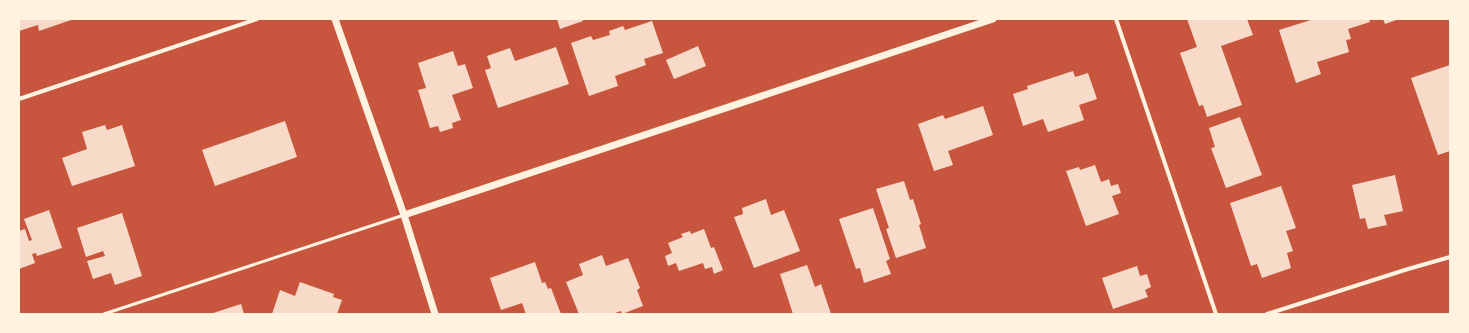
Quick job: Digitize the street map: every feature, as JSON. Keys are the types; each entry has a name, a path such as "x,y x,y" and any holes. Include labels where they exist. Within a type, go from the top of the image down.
{"street":[{"path":"19,99 257,19"},
{"path":"335,19 404,215 435,314"},
{"path":"404,215 993,19"},
{"path":"1116,19 1216,314"},
{"path":"1267,314 1408,268 1450,256"}],"lane":[{"path":"104,314 404,215"}],"building":[{"path":"19,19 74,19 39,31 38,25 19,31"},
{"path":"557,19 583,19 583,21 560,29"},
{"path":"1187,19 1247,19 1253,35 1221,46 1242,105 1207,117 1203,105 1199,106 1180,53 1197,47"},
{"path":"1314,19 1369,19 1370,22 1348,29 1351,39 1346,40 1349,52 1317,62 1321,74 1296,83 1279,30"},
{"path":"1383,19 1399,19 1385,24"},
{"path":"652,21 663,53 644,59 646,65 615,76 618,86 589,96 571,43 591,36 593,40 610,35 609,31 623,26 625,30"},
{"path":"698,46 706,66 674,79 666,60"},
{"path":"556,47 569,84 498,108 485,70 491,68 487,56 510,48 515,61"},
{"path":"453,51 458,66 465,64 473,88 452,95 461,120 452,123 453,128 440,132 438,126 430,128 418,90 426,88 418,63"},
{"path":"1450,65 1450,151 1438,155 1411,78"},
{"path":"1073,71 1075,77 1088,73 1097,99 1079,105 1084,120 1048,132 1043,119 1023,126 1013,94 1028,89 1027,86"},
{"path":"983,106 993,135 948,151 953,165 934,171 918,124 943,115 945,119"},
{"path":"1240,117 1262,175 1226,188 1211,148 1215,147 1209,128"},
{"path":"285,121 297,157 215,186 202,150"},
{"path":"105,125 107,130 122,125 135,166 72,186 62,158 87,149 82,132"},
{"path":"1095,165 1101,182 1109,179 1111,186 1118,184 1121,193 1112,196 1119,214 1086,226 1066,171 1079,167 1080,170"},
{"path":"1395,175 1403,211 1384,215 1387,225 1368,229 1365,218 1360,219 1352,185"},
{"path":"904,181 910,200 913,199 921,224 919,225 926,248 896,258 886,229 889,228 876,189"},
{"path":"1281,186 1296,228 1286,231 1293,251 1287,253 1291,268 1262,278 1257,264 1251,266 1230,203"},
{"path":"766,199 771,215 784,210 800,251 754,268 734,217 743,214 742,208"},
{"path":"873,208 890,259 886,261 891,274 864,283 860,268 856,269 839,219"},
{"path":"49,210 62,248 37,256 36,253 32,254 35,263 19,269 19,231 25,229 29,241 32,240 24,219"},
{"path":"122,213 142,276 115,285 111,273 93,279 87,261 105,256 103,251 86,257 77,228"},
{"path":"704,229 711,248 714,247 723,270 714,274 712,267 705,269 703,263 679,271 676,263 668,266 665,256 672,253 668,243 683,237 681,234 690,231 691,234"},
{"path":"602,255 606,266 628,258 640,288 637,290 643,306 622,314 621,311 612,314 579,314 566,282 583,275 579,264"},
{"path":"535,262 542,283 545,282 548,289 551,288 561,314 526,314 522,303 501,310 490,278"},
{"path":"807,265 815,287 821,284 831,314 793,314 780,274"},
{"path":"1137,266 1140,276 1147,274 1151,287 1145,290 1148,297 1113,309 1102,278"},
{"path":"300,282 334,294 333,297 342,300 337,314 272,314 280,290 295,296"},
{"path":"241,304 244,314 210,314"}]}
